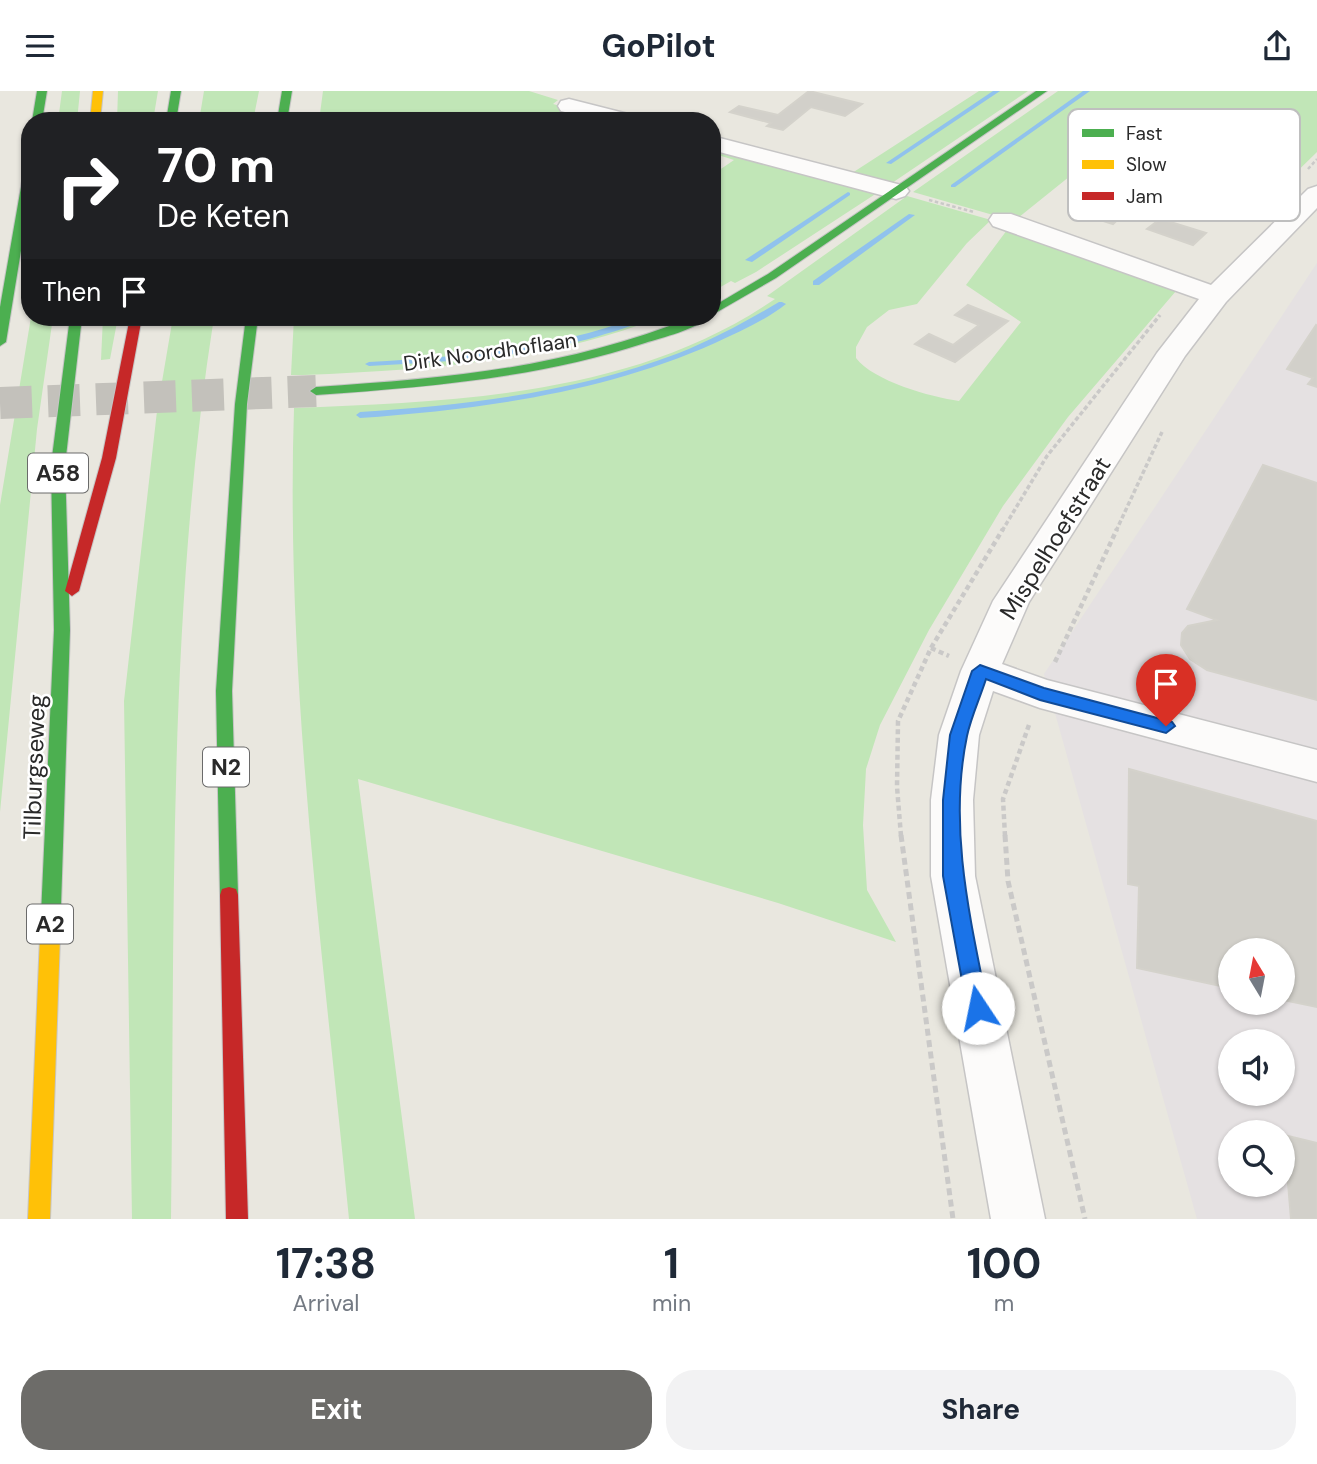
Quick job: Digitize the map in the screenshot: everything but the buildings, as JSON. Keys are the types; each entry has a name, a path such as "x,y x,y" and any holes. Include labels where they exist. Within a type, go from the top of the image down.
{"main road":[{"path":"38,112 42,91"},
{"path":"96,112 98,91"},
{"path":"172,112 176,91"},
{"path":"284,112 287,91"},
{"path":"721,307 772,277 1042,91"},
{"path":"0,342 21,217"},
{"name":"Tilburgseweg","path":"39,1219 62,630 58,465 75,326"},
{"name":"A2","path":"62,630 109,458 134,326"},
{"name":"N2","path":"237,1219 223,691 241,404 251,326"},
{"name":"Dirk Noordhoflaan","path":"316,391 467,381 541,370 602,357 684,326"}],"street":[{"path":"569,106 593,112"},
{"path":"721,145 897,191"},
{"name":"Mispelhoefstraat","path":"1300,211 1317,194"},
{"path":"1002,221 1216,296"},
{"name":"Mispelhoefstraat","path":"1017,1219 953,876 952,800 959,735 980,671 1011,601 1172,353 1216,296 1290,221"},
{"path":"980,671 1040,694 1317,766"}],"path":[{"path":"897,191 1002,221"}],"shaded area":[{"path":"1317,263 1317,1219 1197,1219 1044,674"}],"green space":[{"path":"62,91 80,91 78,112 59,112"},
{"path":"118,91 158,91 154,112 117,112"},
{"path":"204,91 259,91 255,112 200,112"},
{"path":"323,91 529,91 558,100 553,104 583,112 320,112"},
{"path":"979,91 1028,91 892,183 849,175"},
{"path":"1058,91 1317,91 1317,152 1300,169 1300,109 1068,109 1068,178 1014,221 913,192"},
{"path":"721,147 877,193 756,272 721,287 721,169 734,160 721,156"},
{"path":"907,196 991,220 967,243 917,304 889,310 867,327 856,347 856,358 864,366 903,387 959,401 1021,322 966,285 1010,226 1176,291 1068,417 1003,506 929,630 880,725 866,769 863,825 867,890 896,942 778,903 358,779 415,1219 349,1219 308,814 301,712 295,610 294,408 481,396 604,374 663,356 721,331 775,299 767,296"},
{"path":"30,326 52,326 37,429 0,812 0,505"},
{"path":"103,326 116,326 110,359 101,360"},
{"path":"171,326 213,326 188,541 181,654 174,880 171,1219 132,1219 124,701 157,411"},
{"path":"294,326 635,326 574,344 485,361 395,370 291,375"}],"waterway":[{"path":"889,163 997,91"},
{"path":"953,186 1087,91"},
{"path":"749,260 848,194"},
{"path":"816,283 911,215"},
{"path":"360,415 470,406 579,387 684,354 734,331 782,304"},
{"path":"369,364 509,353 579,339 620,326"}],"tunnel":[{"path":"0,403 316,391"}],"traffic: fast":[{"path":"38,112 42,91"},
{"path":"172,112 176,91"},
{"path":"284,112 287,91"},
{"path":"721,307 772,276 1042,91"},
{"path":"0,342 21,217"},
{"path":"50,937 62,630 58,465 75,326"},
{"path":"229,895 224,691 241,404 251,326"},
{"path":"316,391 417,384 513,372 608,351 680,326"}],"traffic: slow":[{"path":"96,112 98,91"},
{"path":"39,1219 50,937"}],"traffic: jam":[{"path":"72,591 109,458 134,326"},
{"path":"229,895 237,1219"}],"route":[{"path":"978,1008 953,876 952,800 959,735 980,671 1040,694 1166,726"}]}
